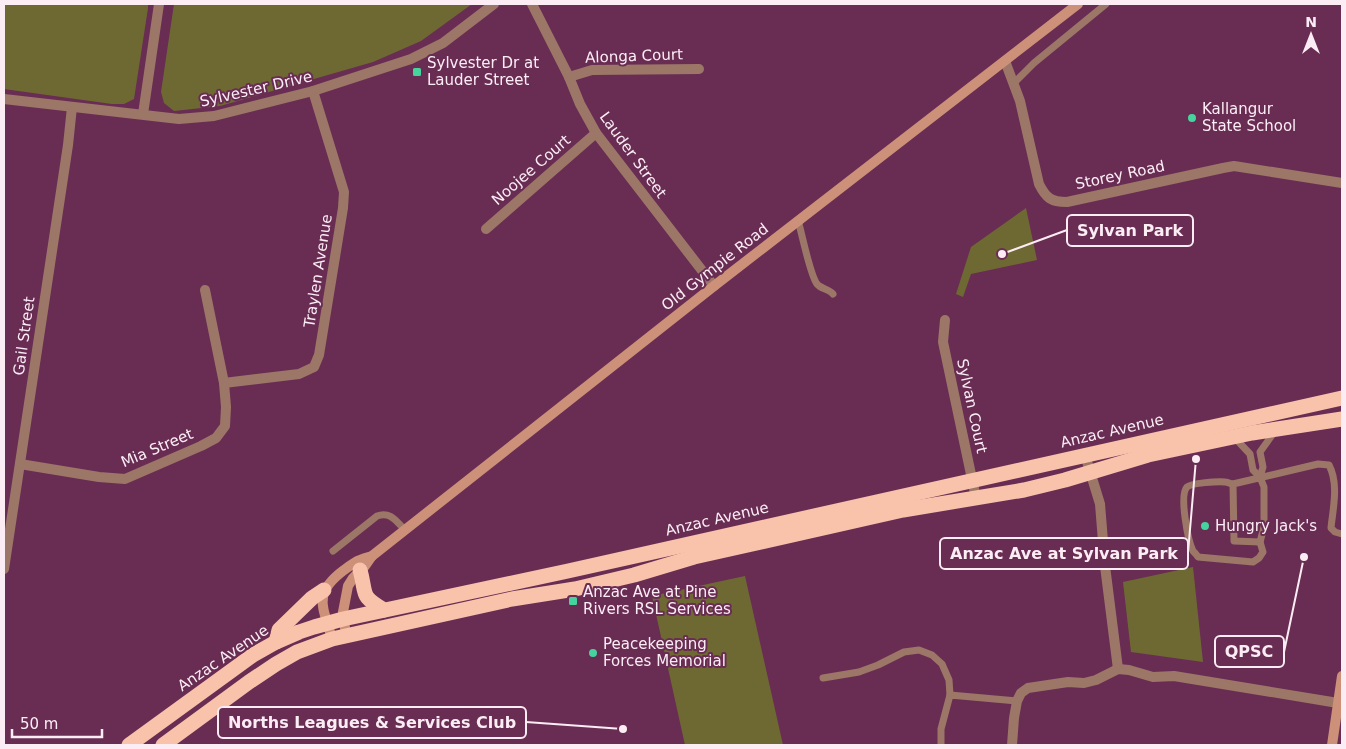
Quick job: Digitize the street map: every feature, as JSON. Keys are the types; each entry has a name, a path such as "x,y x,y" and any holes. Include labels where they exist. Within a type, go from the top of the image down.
{"highway":[{"name":"Anzac Avenue","path":"130,745 239,665 276,642 306,629 343,619 568,571 1085,455 1340,394"},
{"path":"163,745 276,664 298,652 339,638 512,599 575,589 694,558 876,516 1032,488 1148,455 1277,429 1342,419"},
{"path":"630,557 634,575"},
{"path":"360,570 365,596 384,610"},
{"path":"276,642 279,630 312,598 324,590"}],"main road":[{"name":"Old Gympie Road","path":"339,638 348,586 352,578 366,566 372,556 798,220 1078,4"},
{"name":"Old Gympie Road","path":"324,590 336,576 360,559 372,556"},
{"path":"324,590 323,605 328,623 339,638"},
{"path":"1332,745 1342,676"}],"street":[{"path":"143,114 159,4"},
{"name":"Sylvester Drive","path":"4,99 179,119 214,116 313,92 412,59 443,43 494,4"},
{"name":"Lauder Street","path":"532,4 570,77 580,104 596,133 714,286"},
{"name":"Storey Road","path":"1005,61 1023,114 1039,184 1043,192 1050,199 1058,202 1068,202 1234,166 1342,183"},
{"name":"Alonga Court","path":"570,77 592,70 699,69"},
{"name":"Traylen Avenue","path":"224,383 298,374 314,367 320,355 344,208 344,192 313,92"},
{"name":"Gail Street","path":"4,569 68,145 72,107"},
{"name":"Noojee Court","path":"486,229 596,133"},
{"name":"Mia Street","path":"20,464 99,477 126,479 216,438 225,426 226,407 224,383 205,290"},
{"name":"Sylvan Court","path":"945,320 943,342 976,498"},
{"path":"1085,455 1100,504 1105,566 1118,669"},
{"path":"1012,745 1017,700 1021,693 1028,688 1068,682 1084,683 1096,680 1118,669 1129,670 1153,678 1174,676 1338,703"}],"lane":[{"path":"1014,83 1034,63 1106,4"},
{"path":"798,220 813,277 818,286 830,290 834,294"},
{"path":"1260,477 1263,467 1260,452 1277,429"},
{"path":"1234,437 1250,454 1254,470 1260,477 1264,487 1264,527 1260,542 1263,552 1253,562 1198,557 1193,551 1187,528 1183,503 1186,488 1190,485 1205,483 1226,482 1233,484 1260,477 1318,464 1329,465 1333,473 1335,494 1331,528 1335,532 1342,534"},
{"path":"1233,484 1234,541 1260,542"},
{"path":"333,550 382,514 392,517 404,530"},
{"path":"823,678 859,672 904,652 919,650 932,655 942,664 949,680 950,695 939,745"},
{"path":"950,695 1017,700"}],"shaded area":[{"path":"4,4 148,4 134,99 124,104 112,104 4,89"},
{"path":"174,4 472,4 421,41 373,62 220,106 174,111 164,103 161,92"},
{"path":"1026,208 1037,260 971,274 963,297 956,294 971,247"},
{"path":"1193,567 1203,662 1131,652 1123,582"},
{"path":"745,576 783,745 685,745 652,596"}],"place":[{"name":"Sylvester Dr at Lauder Street","path":"417,72"},
{"name":"Kallangur State School","path":"1192,118"},
{"name":"Sylvan Park","path":"1002,254"},
{"name":"Anzac Ave at Sylvan Park","path":"1196,459"},
{"name":"Hungry Jack's","path":"1205,526"},
{"name":"QPSC","path":"1304,557"},
{"name":"Anzac Ave at Pine Rivers RSL Services","path":"573,601"},
{"name":"Peacekeeping Forces Memorial","path":"593,653"},
{"name":"Norths Leagues & Services Club","path":"623,729"}]}
